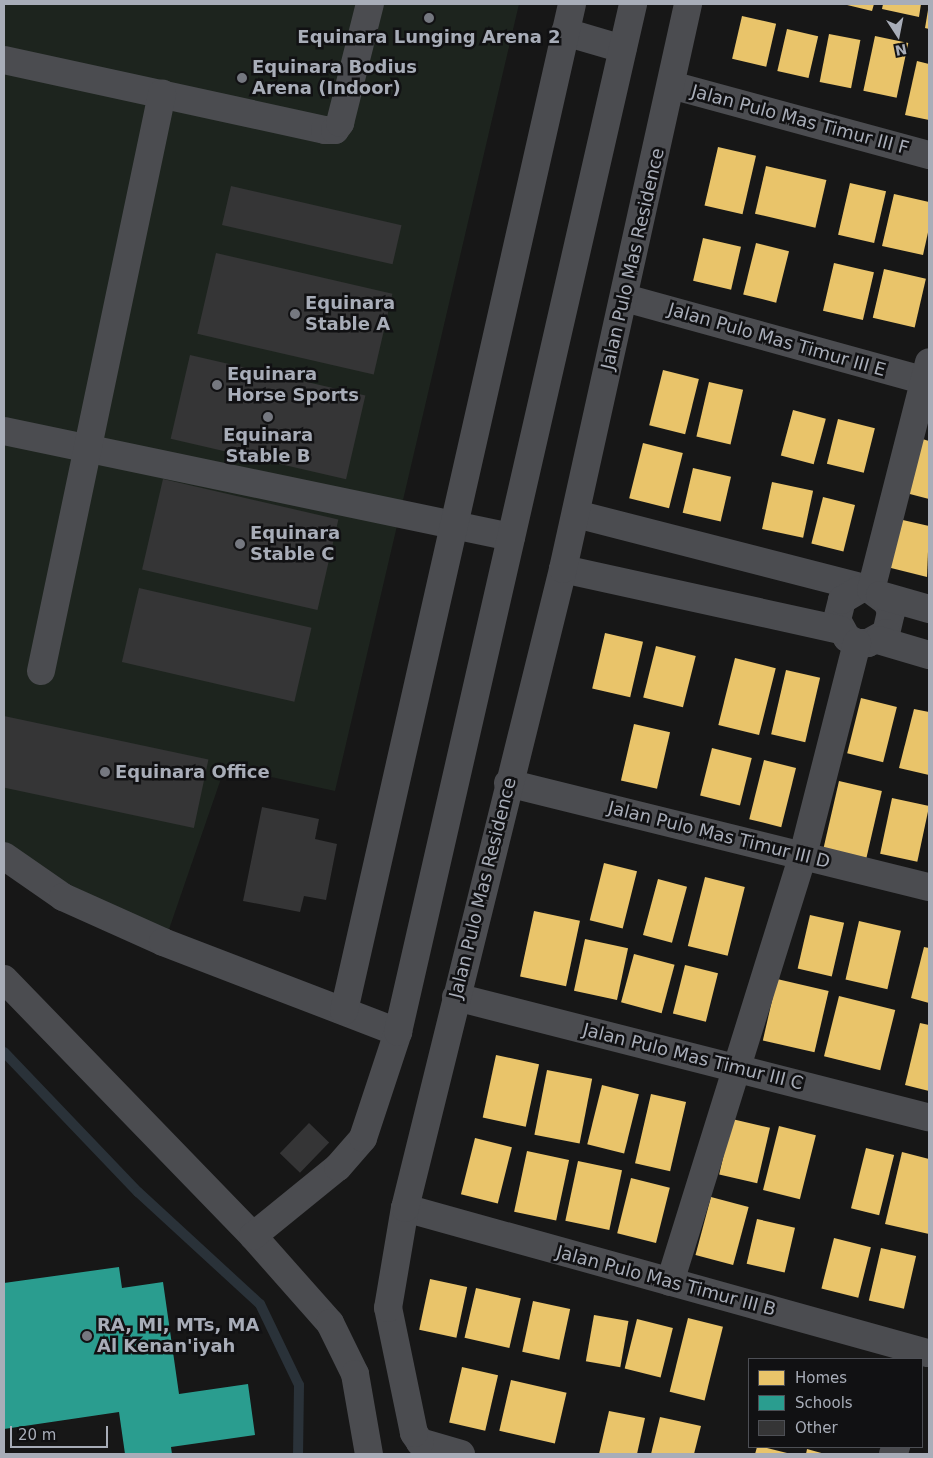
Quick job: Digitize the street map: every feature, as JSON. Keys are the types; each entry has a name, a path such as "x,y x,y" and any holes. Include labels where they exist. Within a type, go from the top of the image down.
{"street":[{"path":"4,60 325,130 335,130 340,123 370,4"},
{"path":"344,1011 572,4"},
{"path":"253,1236 331,1172 363,1138 398,1032 633,4"},
{"name":"Jalan Pulo Mas Residence","path":"461,1454 420,1442 411,1424 388,1308 405,1208 508,783 576,514 672,85 688,4"},
{"path":"566,32 623,49"},
{"name":"Jalan Pulo Mas Timur III F","path":"672,85 929,155"},
{"path":"41,671 86,446 162,94"},
{"name":"Jalan Pulo Mas Timur III E","path":"625,298 928,375"},
{"path":"870,592 928,375"},
{"path":"4,431 86,446 511,537"},
{"path":"576,514 929,608"},
{"path":"563,569 929,655"},
{"path":"670,1282 734,1066 803,855 858,637 838,609 846,596 870,592"},
{"path":"858,637 886,632 891,612 870,592"},
{"name":"Jalan Pulo Mas Timur III D","path":"508,783 929,887"},
{"path":"4,856 72,901 163,942 398,1032"},
{"path":"4,979 253,1236 330,1323 355,1374 369,1454"},
{"name":"Jalan Pulo Mas Timur III C","path":"456,997 734,1066 929,1118"},
{"name":"Jalan Pulo Mas Timur III B","path":"405,1208 926,1356"}],"shaded area":[{"name":"Equinara Horse Sports","path":"4,4 519,4 335,791 225,767 166,938 4,848"}],"building: Homes":[{"path":"843,4 874,4 872,11"},
{"path":"883,4 921,4 919,17 882,9"},
{"path":"929,10 929,29 925,28"},
{"path":"742,16 776,24 766,67 732,59"},
{"path":"787,29 818,36 809,78 777,71"},
{"path":"829,34 860,40 851,88 820,82"},
{"path":"875,36 908,43 897,98 863,91"},
{"path":"917,61 929,64 929,120 905,115"},
{"path":"718,147 756,156 743,214 705,205"},
{"path":"766,166 826,180 815,228 755,214"},
{"path":"850,183 886,191 874,243 838,235"},
{"path":"894,194 929,202 929,228 923,255 882,246"},
{"path":"703,238 741,247 731,290 693,281"},
{"path":"756,243 789,251 776,303 743,294"},
{"path":"834,263 874,272 863,320 823,311"},
{"path":"884,269 926,279 915,327 873,318"},
{"path":"663,370 699,379 685,434 649,425"},
{"path":"709,382 743,390 731,444 696,437"},
{"path":"793,410 826,419 814,464 781,455"},
{"path":"838,419 875,428 864,473 827,464"},
{"path":"919,438 929,441 929,499 906,493"},
{"path":"643,443 683,453 669,508 629,498"},
{"path":"693,468 731,477 721,522 683,513"},
{"path":"772,482 813,491 803,538 762,529"},
{"path":"823,497 855,505 843,552 811,544"},
{"path":"894,518 929,526 927,577 883,566"},
{"path":"605,633 643,642 630,697 592,689"},
{"path":"656,646 696,656 683,707 643,697"},
{"path":"735,658 776,668 759,735 718,725"},
{"path":"786,670 820,678 805,742 771,734"},
{"path":"861,698 897,707 883,762 847,753"},
{"path":"914,709 929,712 929,775 899,768"},
{"path":"634,724 670,732 657,789 621,781"},
{"path":"712,748 752,758 740,805 700,796"},
{"path":"764,760 796,768 781,827 749,819"},
{"path":"839,781 882,791 866,858 823,848"},
{"path":"892,798 929,806 917,862 880,854"},
{"path":"604,863 637,871 623,928 590,920"},
{"path":"705,877 745,887 728,956 688,946"},
{"path":"658,879 687,887 672,943 643,935"},
{"path":"534,911 580,921 566,986 520,977"},
{"path":"810,915 844,923 832,976 798,969"},
{"path":"859,921 901,931 887,989 846,979"},
{"path":"585,939 628,948 617,1000 574,991"},
{"path":"924,947 929,948 929,1003 911,998"},
{"path":"634,954 675,965 662,1013 621,1002"},
{"path":"685,965 718,973 706,1022 673,1014"},
{"path":"777,979 829,991 814,1052 763,1040"},
{"path":"839,996 895,1010 880,1070 824,1056"},
{"path":"920,1023 929,1025 929,1091 905,1085"},
{"path":"496,1055 539,1064 526,1127 483,1118"},
{"path":"547,1070 592,1079 580,1144 534,1135"},
{"path":"602,1085 639,1094 624,1153 587,1144"},
{"path":"651,1094 686,1102 670,1171 635,1163"},
{"path":"732,1119 770,1128 757,1183 719,1175"},
{"path":"779,1126 816,1135 800,1199 763,1190"},
{"path":"475,1138 512,1147 498,1203 461,1194"},
{"path":"866,1148 894,1155 879,1215 851,1208"},
{"path":"527,1151 569,1160 556,1221 514,1212"},
{"path":"902,1152 929,1159 929,1234 885,1224"},
{"path":"578,1161 622,1170 609,1230 565,1221"},
{"path":"631,1178 670,1188 656,1243 617,1233"},
{"path":"711,1197 749,1207 733,1265 695,1255"},
{"path":"757,1219 795,1228 785,1273 747,1264"},
{"path":"834,1238 871,1247 858,1298 821,1288"},
{"path":"881,1248 916,1256 904,1309 869,1301"},
{"path":"430,1279 467,1287 456,1338 419,1330"},
{"path":"476,1288 521,1298 509,1348 465,1338"},
{"path":"533,1301 570,1309 559,1360 522,1352"},
{"path":"594,1315 628,1321 620,1367 586,1361"},
{"path":"688,1318 723,1327 705,1400 670,1392"},
{"path":"637,1319 673,1328 661,1377 625,1368"},
{"path":"462,1367 498,1375 485,1431 449,1423"},
{"path":"511,1380 567,1393 555,1443 499,1431"},
{"path":"609,1411 645,1418 637,1454 599,1454"},
{"path":"660,1417 701,1426 694,1454 651,1454"},
{"path":"757,1448 767,1448 791,1454 755,1454"},
{"path":"807,1449 825,1454 806,1454"}],"building: Schools":[{"name":"RA, MI, MTs, MA Al Kenan'iyah","path":"119,1267 122,1288 163,1282 179,1394 248,1384 255,1435 171,1447 172,1454 125,1454 119,1412 4,1429 4,1283"}],"building: Other":[{"path":"231,186 402,225 393,264 222,225"},
{"name":"Equinara Stable A","path":"216,253 392,294 374,375 197,334"},
{"name":"Equinara Stable B","path":"190,355 365,395 346,479 171,439"},
{"name":"Equinara Stable C","path":"163,479 338,519 317,610 142,570"},
{"path":"139,588 311,628 294,702 122,662"},
{"name":"Equinara Office","path":"4,716 208,759 194,828 4,788"},
{"path":"262,807 319,819 315,839 337,844 326,900 304,896 300,912 243,901"},
{"path":"309,1123 329,1142 300,1173 280,1153"}],"waterway":[{"path":"4,1052 138,1192 260,1304 299,1385 298,1454"}],"place":[{"name":"Equinara Lunging Arena 2","path":"429,18"},
{"name":"Equinara Bodius Arena (Indoor)","path":"242,78"},
{"name":"Equinara Stable A","path":"295,314"},
{"name":"Equinara Horse Sports","path":"217,385"},
{"name":"Equinara Stable B","path":"268,417"},
{"name":"Equinara Stable C","path":"240,544"},
{"name":"Equinara Office","path":"105,772"},
{"name":"RA, MI, MTs, MA Al Kenan'iyah","path":"87,1336"}]}
